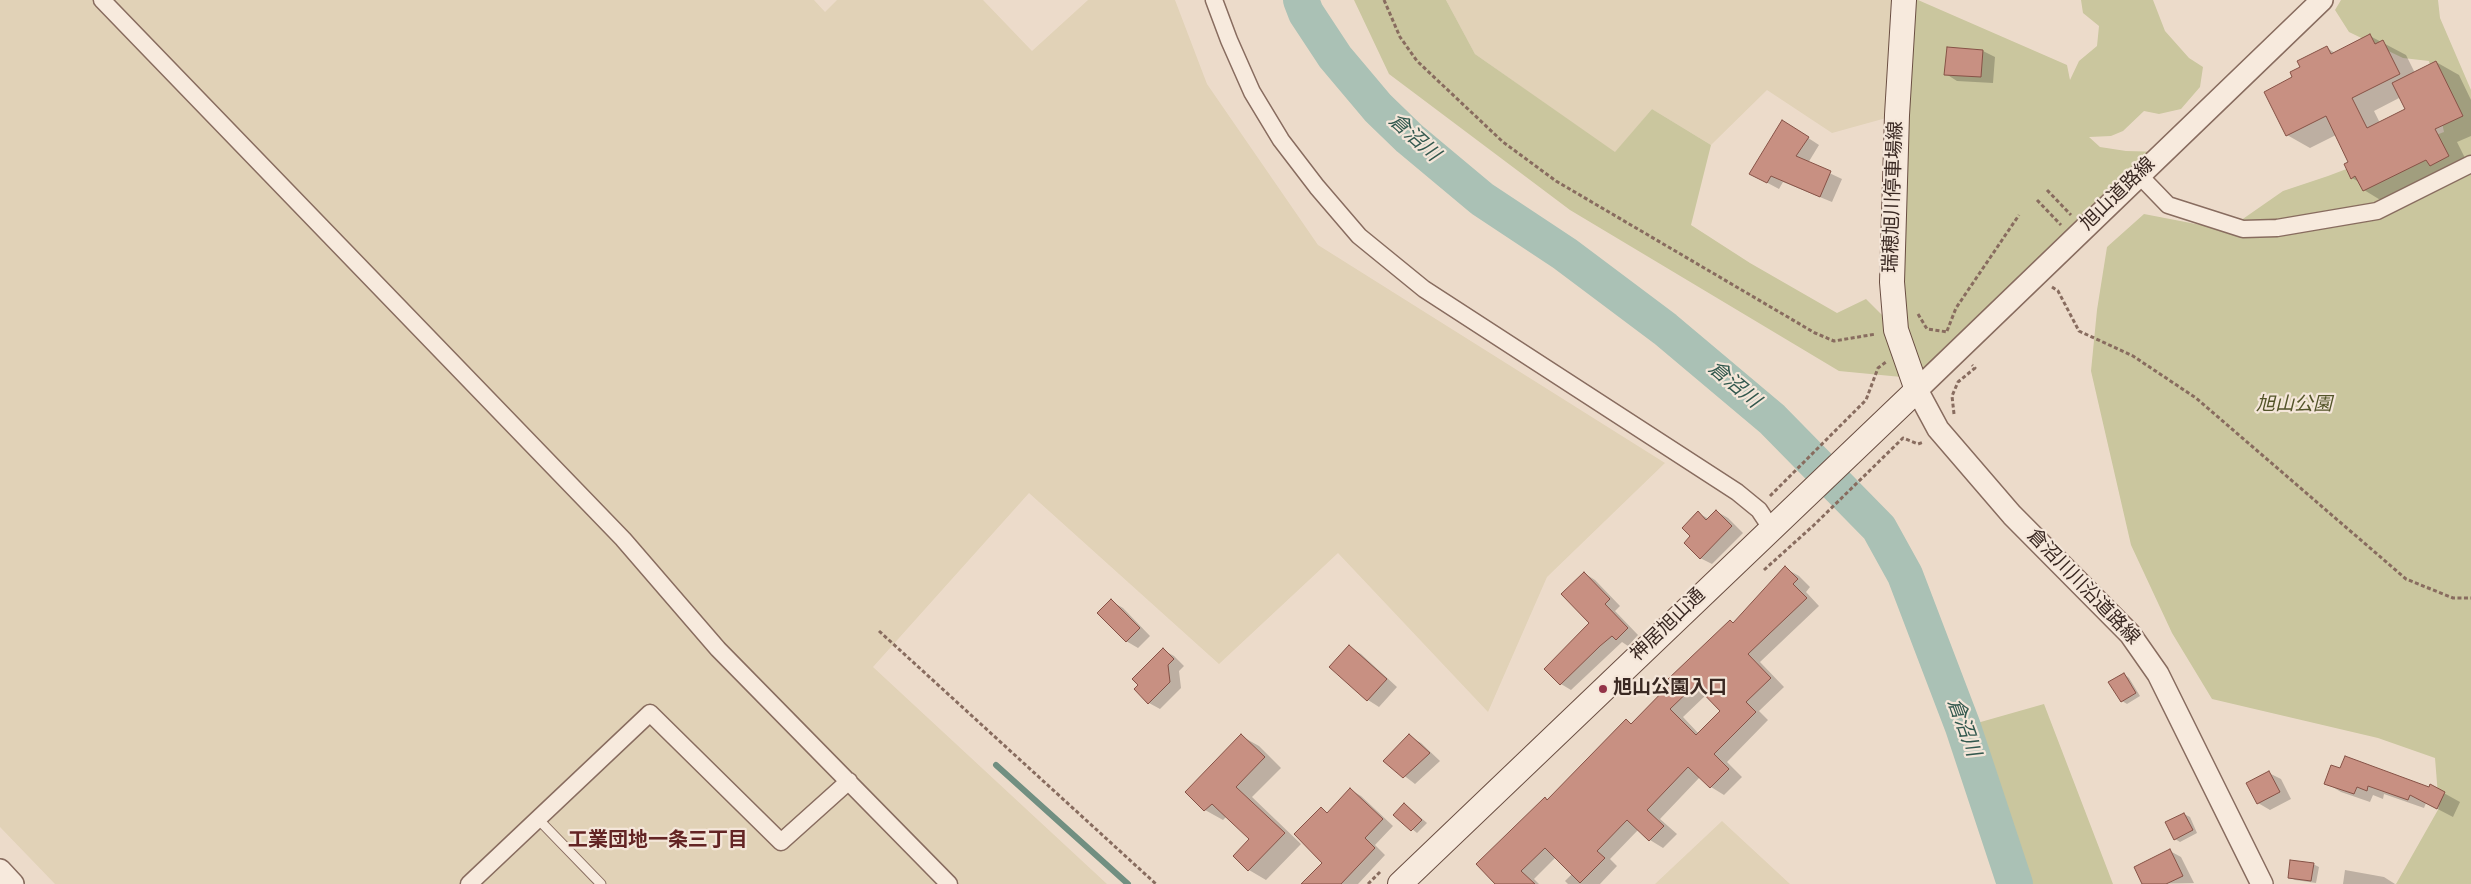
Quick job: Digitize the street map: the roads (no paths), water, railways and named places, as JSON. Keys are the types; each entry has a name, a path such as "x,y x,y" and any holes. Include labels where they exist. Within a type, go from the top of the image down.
{"main road":[{"name":"瑞穂旭川停車場線","path":"1904,0 1897,115 1892,282 1896,330 1917,390"},
{"name":"神居旭山通","path":"1406,882 1771,528 1917,390"}],"street":[{"path":"102,0 623,538 718,649 850,781 948,884"},
{"path":"1214,0 1228,40 1252,92 1281,140 1317,187 1360,236 1424,289 1737,492 1759,510 1771,528"},
{"name":"旭山道路線","path":"1917,390 2322,0"},
{"path":"2139,175 2168,205 2243,229 2277,228 2377,211 2471,164"},
{"name":"倉沼川川沿道路線","path":"1917,390 1938,428 2012,515 2130,634 2158,674 2262,884"},
{"path":"469,884 650,713 781,842 850,781"},
{"path":"0,870 13,884"}],"lane":[{"path":"538,819 601,884"}],"waterway":[{"name":"倉沼川","path":"1301,0 1306,13 1335,57 1378,108 1409,138 1482,199 1565,254 1665,329 1772,419 1879,528 1905,575 1963,727 2015,884"},
{"path":"996,765 1128,884"}],"place":[{"name":"旭山公園入口","path":"1603,689"}],"district":[{"name":"工業団地一条三丁目","path":"658,842"}],"park label":[{"name":"旭山公園","path":"2294,406"}]}
